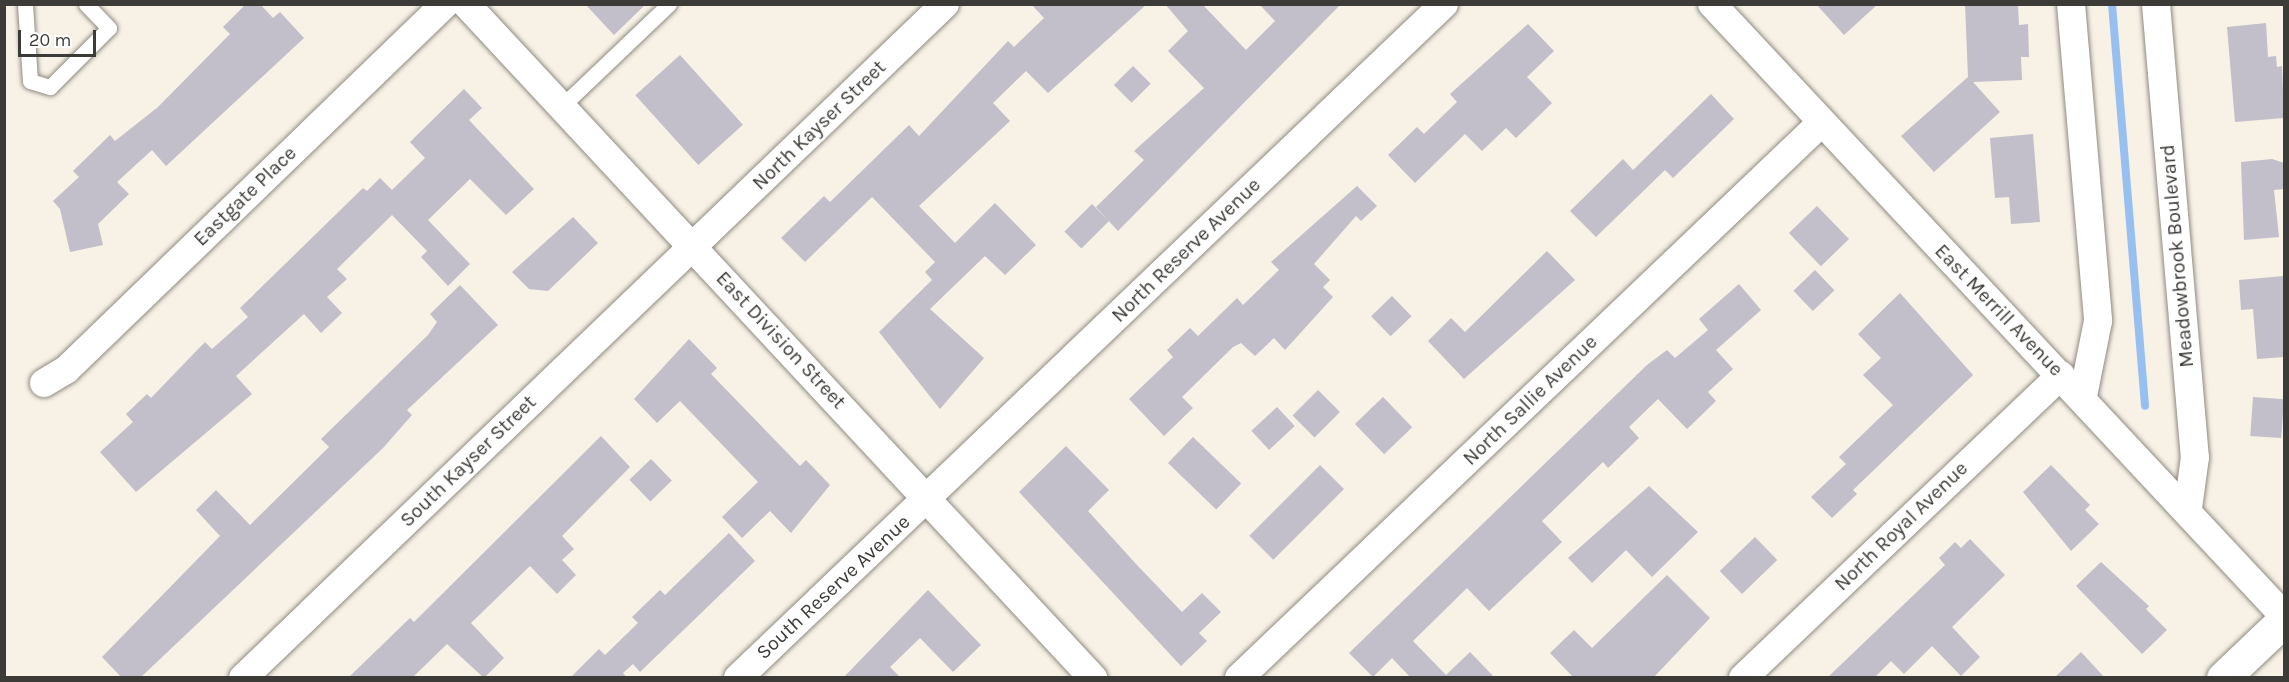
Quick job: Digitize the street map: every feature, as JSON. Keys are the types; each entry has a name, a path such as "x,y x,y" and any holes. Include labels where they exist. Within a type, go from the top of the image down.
{"street":[{"name":"Eastgate Place","path":"44,383 66,370 445,4"},
{"name":"East Division Street","path":"466,4 928,496 1093,678"},
{"name":"North Kayser Street","path":"692,245 945,4"},
{"name":"North Reserve Avenue","path":"928,496 1444,4"},
{"name":"East Merrill Avenue","path":"1712,4 1821,123 2188,508 2284,618"},
{"path":"2071,4 2098,321 2083,396"},
{"name":"Meadowbrook Boulevard","path":"2156,4 2194,457 2188,508"},
{"name":"North Sallie Avenue","path":"1239,678 1821,123"},
{"name":"South Kayser Street","path":"243,678 692,245"},
{"name":"North Royal Avenue","path":"1743,678 2061,375"},
{"name":"South Reserve Avenue","path":"738,678 928,496"},
{"path":"2223,678 2284,618"}],"lane":[{"path":"25,4 30,81 50,87 109,28 86,4"},
{"path":"562,106 669,4"}],"building":[{"path":"246,4 260,4 273,18 280,12 304,38 166,166 152,150 117,182 129,194 98,224 103,245 70,252 60,209 53,201 79,177 73,171 110,135 115,141 158,107 230,34 223,27"},
{"path":"585,4 646,4 614,35"},
{"path":"1031,4 1147,4 1048,93 1026,71 993,103 1010,121 919,206 955,243 995,203 1036,245 1005,275 985,256 930,309 984,358 940,409 879,332 932,280 925,272 935,262 872,197 805,262 781,238 824,196 830,202 909,125 919,136 1008,41 1014,47 1044,18"},
{"path":"1165,4 1202,4 1246,50 1275,21 1259,4 1341,4 1118,231 1096,207 1144,160 1134,151 1204,88 1168,51 1188,31"},
{"path":"1816,4 1878,4 1844,35"},
{"path":"1965,4 2018,4 2019,25 2028,24 2029,57 2021,57 2022,80 1973,82 2000,112 1934,172 1901,136 1968,77"},
{"path":"2266,23 2268,57 2276,56 2277,67 2282,66 2284,118 2235,122 2227,27"},
{"path":"1528,24 1554,51 1527,77 1552,103 1516,138 1506,128 1482,151 1465,134 1415,183 1388,155 1417,127 1424,134 1457,102 1450,94"},
{"path":"680,55 743,125 698,165 635,95"},
{"path":"1133,66 1151,84 1132,103 1114,85"},
{"path":"464,89 482,108 469,120 534,189 506,215 470,179 428,220 470,264 448,286 421,257 427,251 392,215 337,269 347,279 327,297 342,313 321,333 304,314 236,376 252,394 136,492 100,452 133,422 126,414 147,394 151,398 205,342 212,349 248,317 240,308 363,188 367,191 380,178 392,190 425,158 410,142"},
{"path":"1711,94 1734,119 1673,178 1665,170 1596,237 1570,211 1623,159 1633,170"},
{"path":"2033,134 2040,222 2011,224 2009,197 1995,198 1990,138"},
{"path":"2272,159 2284,163 2284,189 2274,190 2279,237 2244,240 2241,162"},
{"path":"1357,186 1377,206 1361,221 1356,216 1314,264 1330,280 1323,287 1333,297 1285,350 1274,338 1255,356 1241,343 1233,347 1182,397 1193,408 1164,436 1129,399 1173,357 1167,350 1190,328 1198,336 1237,298 1243,305 1279,270 1271,262"},
{"path":"1092,204 1109,221 1081,249 1064,232"},
{"path":"1817,206 1849,239 1821,266 1789,233"},
{"path":"573,217 598,243 548,291 529,289 512,272"},
{"path":"1547,251 1575,280 1464,379 1428,341 1451,318 1465,332"},
{"path":"1815,270 1834,290 1813,311 1793,291"},
{"path":"2284,276 2284,357 2257,359 2253,309 2241,310 2239,280"},
{"path":"1739,284 1761,310 1716,350 1733,369 1708,392 1716,401 1687,429 1658,399 1629,427 1639,438 1608,468 1603,462 1542,521 1562,542 1489,611 1467,588 1413,641 1446,675 1470,652 1495,678 1411,678 1392,658 1373,677 1349,653 1647,365 1667,350 1675,358 1708,330 1699,319"},
{"path":"460,285 498,325 407,410 412,415 383,448 140,678 122,678 102,657 220,536 196,510 216,490 250,525 329,447 321,439 428,335 437,322 430,314"},
{"path":"1900,293 1973,375 1853,490 1857,494 1832,518 1811,497 1846,464 1839,457 1893,405 1863,375 1881,358 1858,334"},
{"path":"1392,296 1411,316 1391,336 1371,316"},
{"path":"689,339 717,368 711,374 800,466 806,460 830,485 791,533 770,511 742,538 722,517 758,482 680,401 657,423 634,399"},
{"path":"1318,390 1340,412 1314,437 1293,415"},
{"path":"1383,397 1412,427 1384,454 1355,424"},
{"path":"2253,397 2284,399 2281,438 2250,436"},
{"path":"1277,407 1295,426 1269,450 1251,431"},
{"path":"601,436 630,467 562,536 574,549 562,560 576,575 557,594 530,566 471,623 504,658 484,678 447,644 412,678 348,678 410,618 414,622"},
{"path":"1193,437 1241,484 1216,509 1168,463"},
{"path":"1066,446 1109,490 1088,511 1136,564 1182,612 1202,593 1221,612 1199,633 1207,641 1181,666 1019,492"},
{"path":"651,459 672,481 650,501 629,480"},
{"path":"1320,465 1344,489 1273,560 1249,536"},
{"path":"2051,465 2090,505 2085,510 2099,524 2071,551 2023,492"},
{"path":"1649,486 1698,532 1652,577 1626,550 1592,583 1568,558"},
{"path":"729,533 755,561 640,672 633,664 623,673 627,678 570,678 599,649 605,655 638,623 632,617 660,590 665,595"},
{"path":"1755,537 1777,560 1742,594 1720,571"},
{"path":"1970,539 2005,575 1952,627 1980,657 1961,676 1932,646 1904,674 1891,661 1874,678 1827,678 1945,565 1939,558 1955,542 1961,548"},
{"path":"2101,562 2149,606 2146,609 2167,630 2142,654 2076,586"},
{"path":"1667,575 1710,618 1653,678 1574,678 1550,653 1574,630 1592,648"},
{"path":"928,590 981,645 953,672 920,638 890,667 901,678 843,678"},
{"path":"2081,652 2105,678 2054,678"}],"waterway":[{"path":"2112,4 2145,406"}]}
